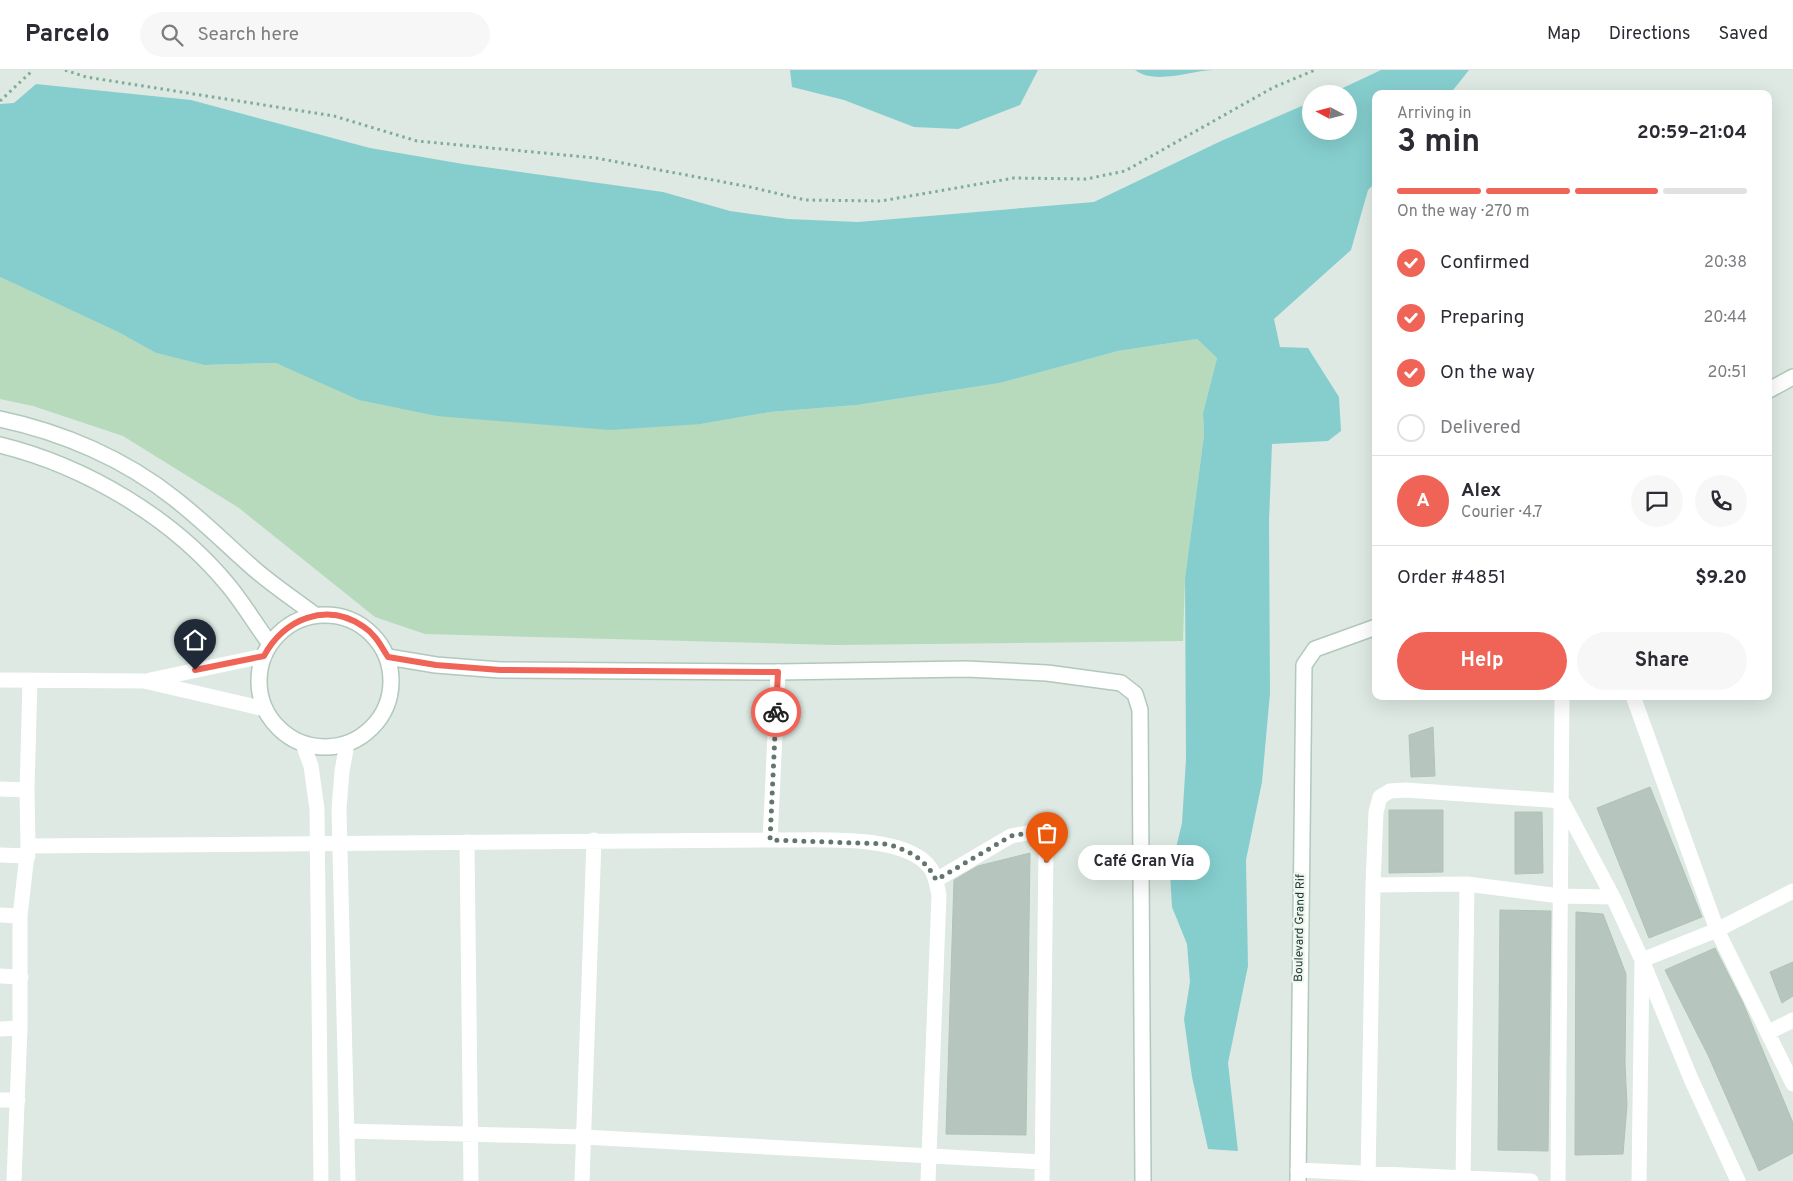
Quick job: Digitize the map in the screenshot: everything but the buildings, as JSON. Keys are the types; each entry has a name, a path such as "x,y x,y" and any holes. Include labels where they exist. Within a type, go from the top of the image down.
{"street":[{"path":"1772,388 1793,377"},
{"path":"0,418 50,432 76,442 112,459 145,478 196,516 252,567 315,615"},
{"path":"0,445 62,467 100,484 140,508 208,563 228,586 266,650"},
{"path":"332,614 349,619 364,627 377,639 388,657 392,682 385,711 369,731 347,744 318,748 303,744 281,730 265,709 259,682 266,650 282,630 297,620 315,615 332,614"},
{"name":"Boulevard Grand Rif","path":"1298,1175 1303,674 1308,656 1315,649 1372,628"},
{"path":"144,681 266,650"},
{"path":"388,657 436,665 493,670 778,672 966,669 1046,673 1113,681 1129,688 1138,702 1140,748 1143,1181"},
{"path":"770,840 778,672"},
{"path":"0,680 144,681 265,709"},
{"path":"14,1181 20,1028 20,916 28,851 27,790 30,680"},
{"path":"1558,1181 1562,700"},
{"path":"1634,700 1718,930 1793,1084"},
{"path":"303,744 315,788 321,1181"},
{"path":"347,744 340,791 348,1181"},
{"path":"0,789 27,790"},
{"path":"1368,1177 1373,885 1376,812 1380,797 1384,793 1418,791 1562,801"},
{"path":"1562,801 1613,897 1642,960 1691,1079 1738,1181"},
{"path":"936,880 1011,836 1032,832 1042,840 1047,863 1042,1181"},
{"path":"582,1181 594,840"},
{"path":"0,855 28,851 317,843 594,840 770,840 887,844 899,847 922,860 931,868 939,895 928,1181"},
{"path":"467,842 472,1134 471,1181"},
{"path":"1373,885 1467,884 1560,896 1613,897"},
{"path":"1463,1180 1467,884"},
{"path":"1642,960 1718,930 1793,891"},
{"path":"0,915 20,916"},
{"path":"1639,1181 1642,960"},
{"path":"0,976 21,977"},
{"path":"1769,1032 1793,1020"},
{"path":"0,1029 20,1028"},
{"path":"0,1100 18,1100"},
{"path":"347,1131 584,1137 1042,1162"},
{"path":"1298,1175 1531,1181"}],"path":[{"path":"1,101 33,70"},
{"path":"65,70 86,77 334,116 418,141 596,158 805,200 880,202 1014,178 1086,179 1125,171 1274,87 1315,70"}],"green space":[{"path":"0,277 118,332 156,353 204,365 276,363 300,372 701,424 770,412 857,405 1000,383 1118,351 1197,339 1217,358 1203,413 1204,435 1185,578 1183,641 834,645 425,634 375,617 239,508 123,436 33,406 0,399"}],"water":[{"path":"790,70 1038,70 1020,105 958,129 914,127 844,100 792,87"},
{"path":"1135,70 1213,70 1162,77 1143,74"},
{"path":"1381,70 1469,70 1453,90 1372,90 1372,186 1368,190 1351,250 1274,319 1280,347 1308,348 1339,397 1341,431 1328,441 1272,444 1269,521 1270,693 1262,782 1246,860 1248,966 1228,1063 1238,1151 1208,1149 1192,1077 1184,1019 1190,982 1187,944 1172,907 1170,873 1182,823 1186,759 1185,578 1204,435 1203,413 1217,358 1197,339 1118,351 1000,383 857,405 770,412 701,424 610,430 437,416 359,400 276,363 204,365 156,353 118,332 0,277 0,104 14,103 36,84 191,100 370,148 463,164 663,192 730,211 788,219 858,222 1094,202 1221,141 1302,106 1302,140 1358,140 1358,85 1349,85"}],"way so far":[{"path":"776,712 770,840 874,842 887,844 911,852 922,860 931,868 936,880 1011,836 1032,832 1042,840 1046,849 1047,863"}],"place":[{"name":"Café Gran Vía","path":"1047,863"}],"route":[{"path":"195,670 264,656 270,644 282,630 297,620 315,615 332,614 349,619 364,627 377,639 388,657 436,665 500,670 778,672 776,712"}]}
